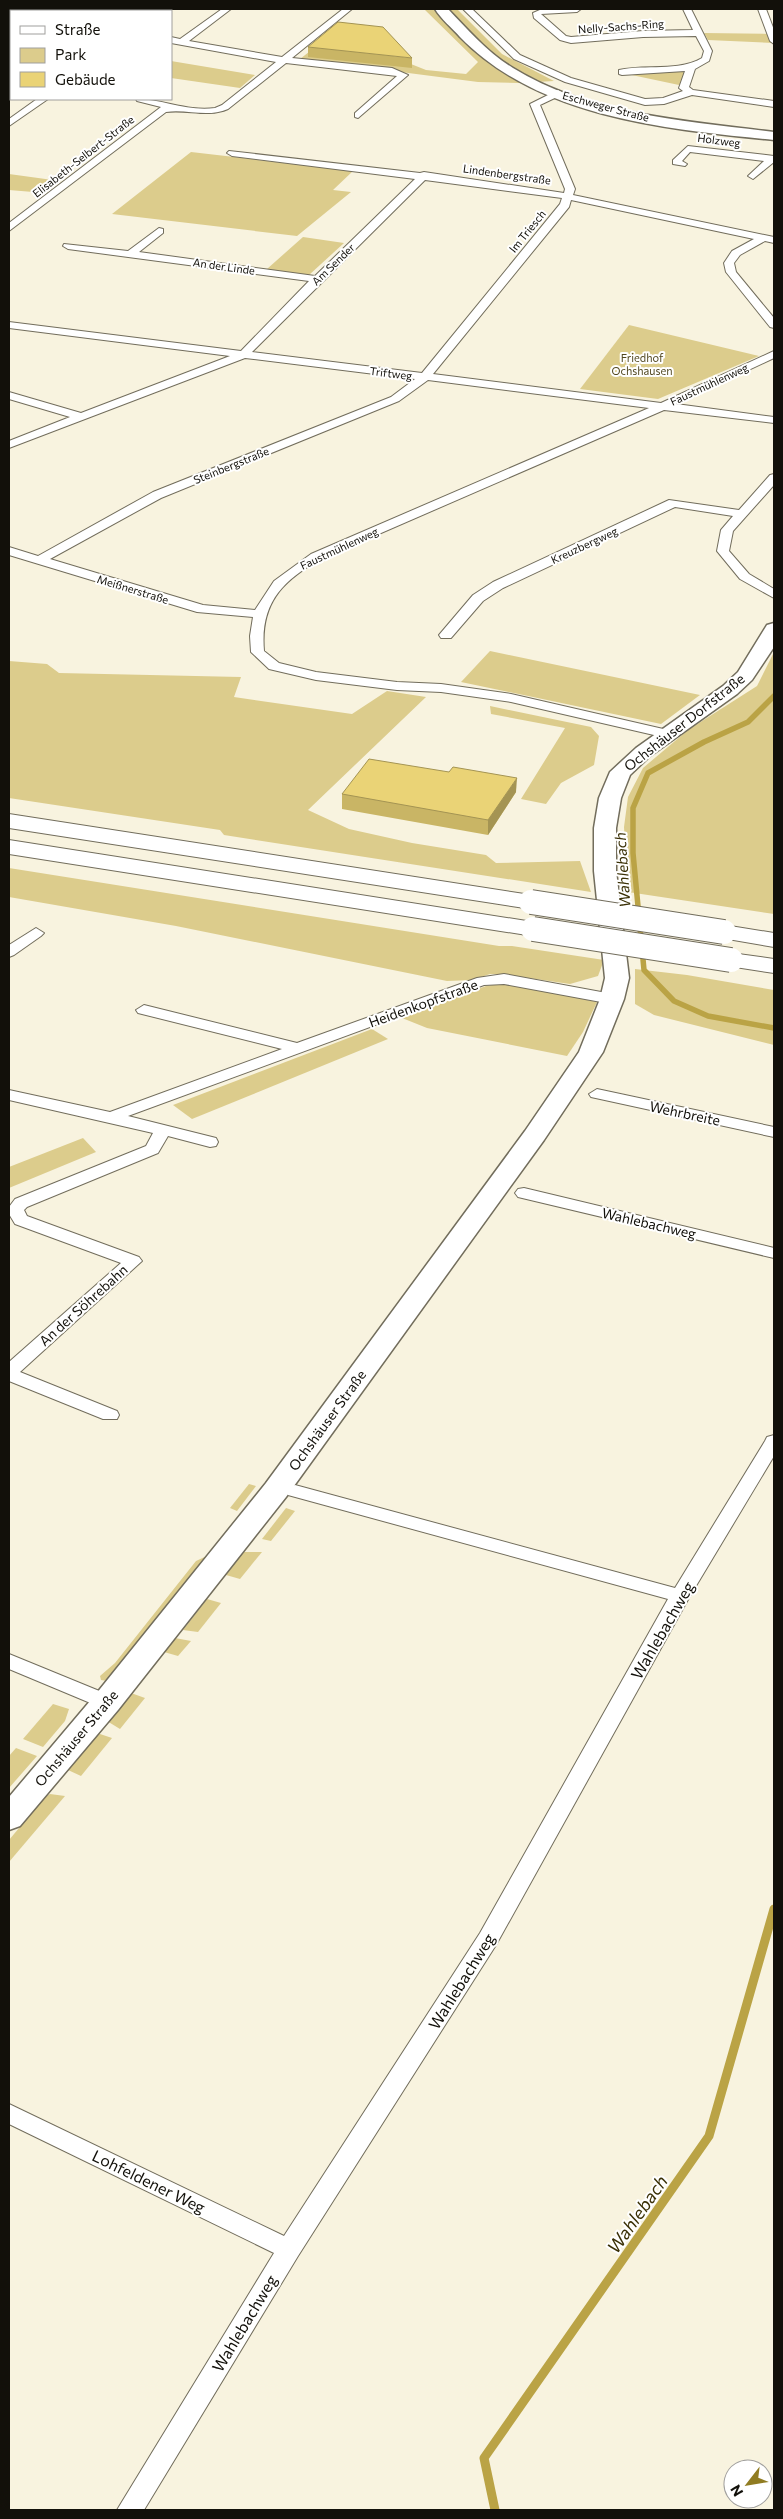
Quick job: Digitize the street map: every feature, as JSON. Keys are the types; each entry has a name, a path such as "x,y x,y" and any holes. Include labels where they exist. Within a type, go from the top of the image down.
{"highway":[{"path":"9,821 774,940"},
{"path":"9,846 774,966"}],"main road":[{"name":"Eschweger Straße","path":"434,9 488,56 505,68 538,86 601,107 650,118 774,136"},
{"name":"Eschweger Straße","path":"441,9 458,28"},
{"name":"Ochshäuser Dorfstraße","path":"612,999 617,978 617,964 605,871 604,828 610,798 620,772 667,734 730,690 756,662 774,629"},
{"name":"Ochshäuser Straße","path":"9,1818 107,1702 276,1490 535,1136 592,1052 612,999"}],"street":[{"path":"176,41 227,9"},
{"path":"146,100 162,103 170,108 203,113 218,111 348,9"},
{"path":"467,9 518,57 568,80 645,102 664,101 691,92"},
{"name":"Nelly-Sachs-Ring","path":"577,9 537,12 537,16 563,38 571,40 643,34 699,33"},
{"path":"687,9 708,51 706,58 692,68 684,88 691,92 774,104"},
{"path":"762,9 774,41"},
{"path":"176,41 285,60 392,71 403,75 358,115"},
{"path":"622,72 646,69 692,68"},
{"path":"558,93 536,104 562,165 570,189 568,196"},
{"path":"9,123 42,100"},
{"name":"Elisabeth-Selbert-Straße","path":"9,228 158,112 170,108"},
{"name":"Holzweg","path":"682,164 676,162 688,149 772,159"},
{"name":"Lindenbergstraße","path":"232,153 424,176 568,196 770,239"},
{"name":"Holzweg","path":"753,176 772,159"},
{"name":"Am Sender","path":"244,354 317,279 424,176"},
{"name":"Im Triesch","path":"425,377 565,204 568,196"},
{"path":"131,254 159,231"},
{"path":"770,239 736,253 729,262 731,272 774,325"},
{"name":"An der Linde","path":"68,246 317,279"},
{"name":"Triftweg","path":"9,325 774,420"},
{"path":"9,445 244,354"},
{"name":"Faustmühlenweg","path":"667,734 511,698 441,688 369,684 316,676 274,666 258,652 256,639 260,614 279,581 296,567 315,557 663,406 774,354"},
{"name":"Steinbergstraße","path":"39,560 157,495 395,399 425,377"},
{"path":"9,395 82,417"},
{"path":"774,478 727,530 723,551 736,570 754,585 774,594"},
{"name":"Kreuzbergweg","path":"446,635 478,598 498,585 673,503 742,514"},
{"name":"Meißnerstraße","path":"9,551 202,609 260,614"},
{"path":"9,952 36,933"},
{"name":"Heidenkopfstraße","path":"111,1116 482,981 504,979 612,999"},
{"path":"144,1010 297,1048"},
{"name":"Wehrbreite","path":"597,1094 774,1132"},
{"path":"9,1095 111,1116 210,1142"},
{"name":"An der Söhrebahn","path":"110,1415 9,1373 132,1261 21,1220 15,1210 21,1203 152,1148 164,1130"},
{"name":"Wahlebachweg","path":"524,1194 774,1253"},
{"name":"Wahlebachweg","path":"130,2510 289,2249 488,1939 680,1596 774,1441"},
{"path":"295,1491 680,1596"},
{"path":"9,1661 107,1702"},
{"name":"Lohfeldener Weg","path":"9,2113 289,2249"}],"green space":[{"path":"424,9 457,9 502,54 554,81 519,83 478,82 300,59 333,33 426,70 466,74 478,62"},
{"path":"704,33 774,34 774,43 708,40"},
{"path":"172,61 255,75 240,88 172,78"},
{"path":"682,71 686,75 679,85 627,74"},
{"path":"191,152 353,171 333,190 351,192 297,236 112,214"},
{"path":"9,174 60,181 45,193 9,190"},
{"path":"303,237 344,243 309,275 267,269"},
{"name":"Friedhof Ochshausen","path":"629,325 759,356 658,399 580,389"},
{"path":"490,651 700,695 661,724 461,682"},
{"path":"774,652 774,914 628,892 624,827 628,797 643,768 688,730 757,686"},
{"path":"9,661 47,664 59,673 241,677 234,697 352,714 387,691 426,697 308,810 349,829 412,843 486,855 496,863 580,861 591,892 224,835 220,830 9,798"},
{"path":"490,706 591,727 599,736 594,765 561,783 546,804 521,799 565,728 491,714"},
{"path":"9,868 499,946 512,946 604,960 598,976 570,984 501,974 490,974 472,980 447,981 176,926 9,897"},
{"path":"635,969 687,975 774,990 774,1045 654,1015 635,1004"},
{"path":"505,983 597,1002 583,1032 567,1056 427,1028 402,1018 486,986"},
{"path":"372,1029 388,1039 192,1119 173,1105"},
{"path":"83,1138 96,1152 9,1188 9,1167"},
{"path":"249,1484 256,1486 237,1511 230,1508"},
{"path":"286,1508 295,1511 271,1541 262,1539"},
{"path":"243,1552 262,1552 240,1579 226,1575"},
{"path":"211,1554 107,1681 101,1680 100,1676 115,1663 196,1561"},
{"path":"207,1599 221,1603 198,1632 183,1630"},
{"path":"175,1638 191,1641 178,1656 164,1652"},
{"path":"131,1693 145,1698 120,1729 107,1721"},
{"path":"53,1704 69,1709 65,1721 43,1747 23,1739"},
{"path":"97,1733 112,1738 81,1776 68,1770"},
{"path":"16,1748 37,1756 9,1788 9,1756"},
{"path":"50,1794 65,1796 9,1862 9,1840 45,1797"}],"building":[{"path":"338,22 383,27 412,58 308,47"},
{"path":"369,759 449,772 453,767 517,778 488,820 342,794"}],"waterway":[{"name":"Wahlebach","path":"774,696 748,722 704,742 648,773 633,808 633,853 644,970 674,1001 708,1016 774,1028"},
{"name":"Wahlebach","path":"495,2510 484,2458 709,2136 774,1909"}]}
